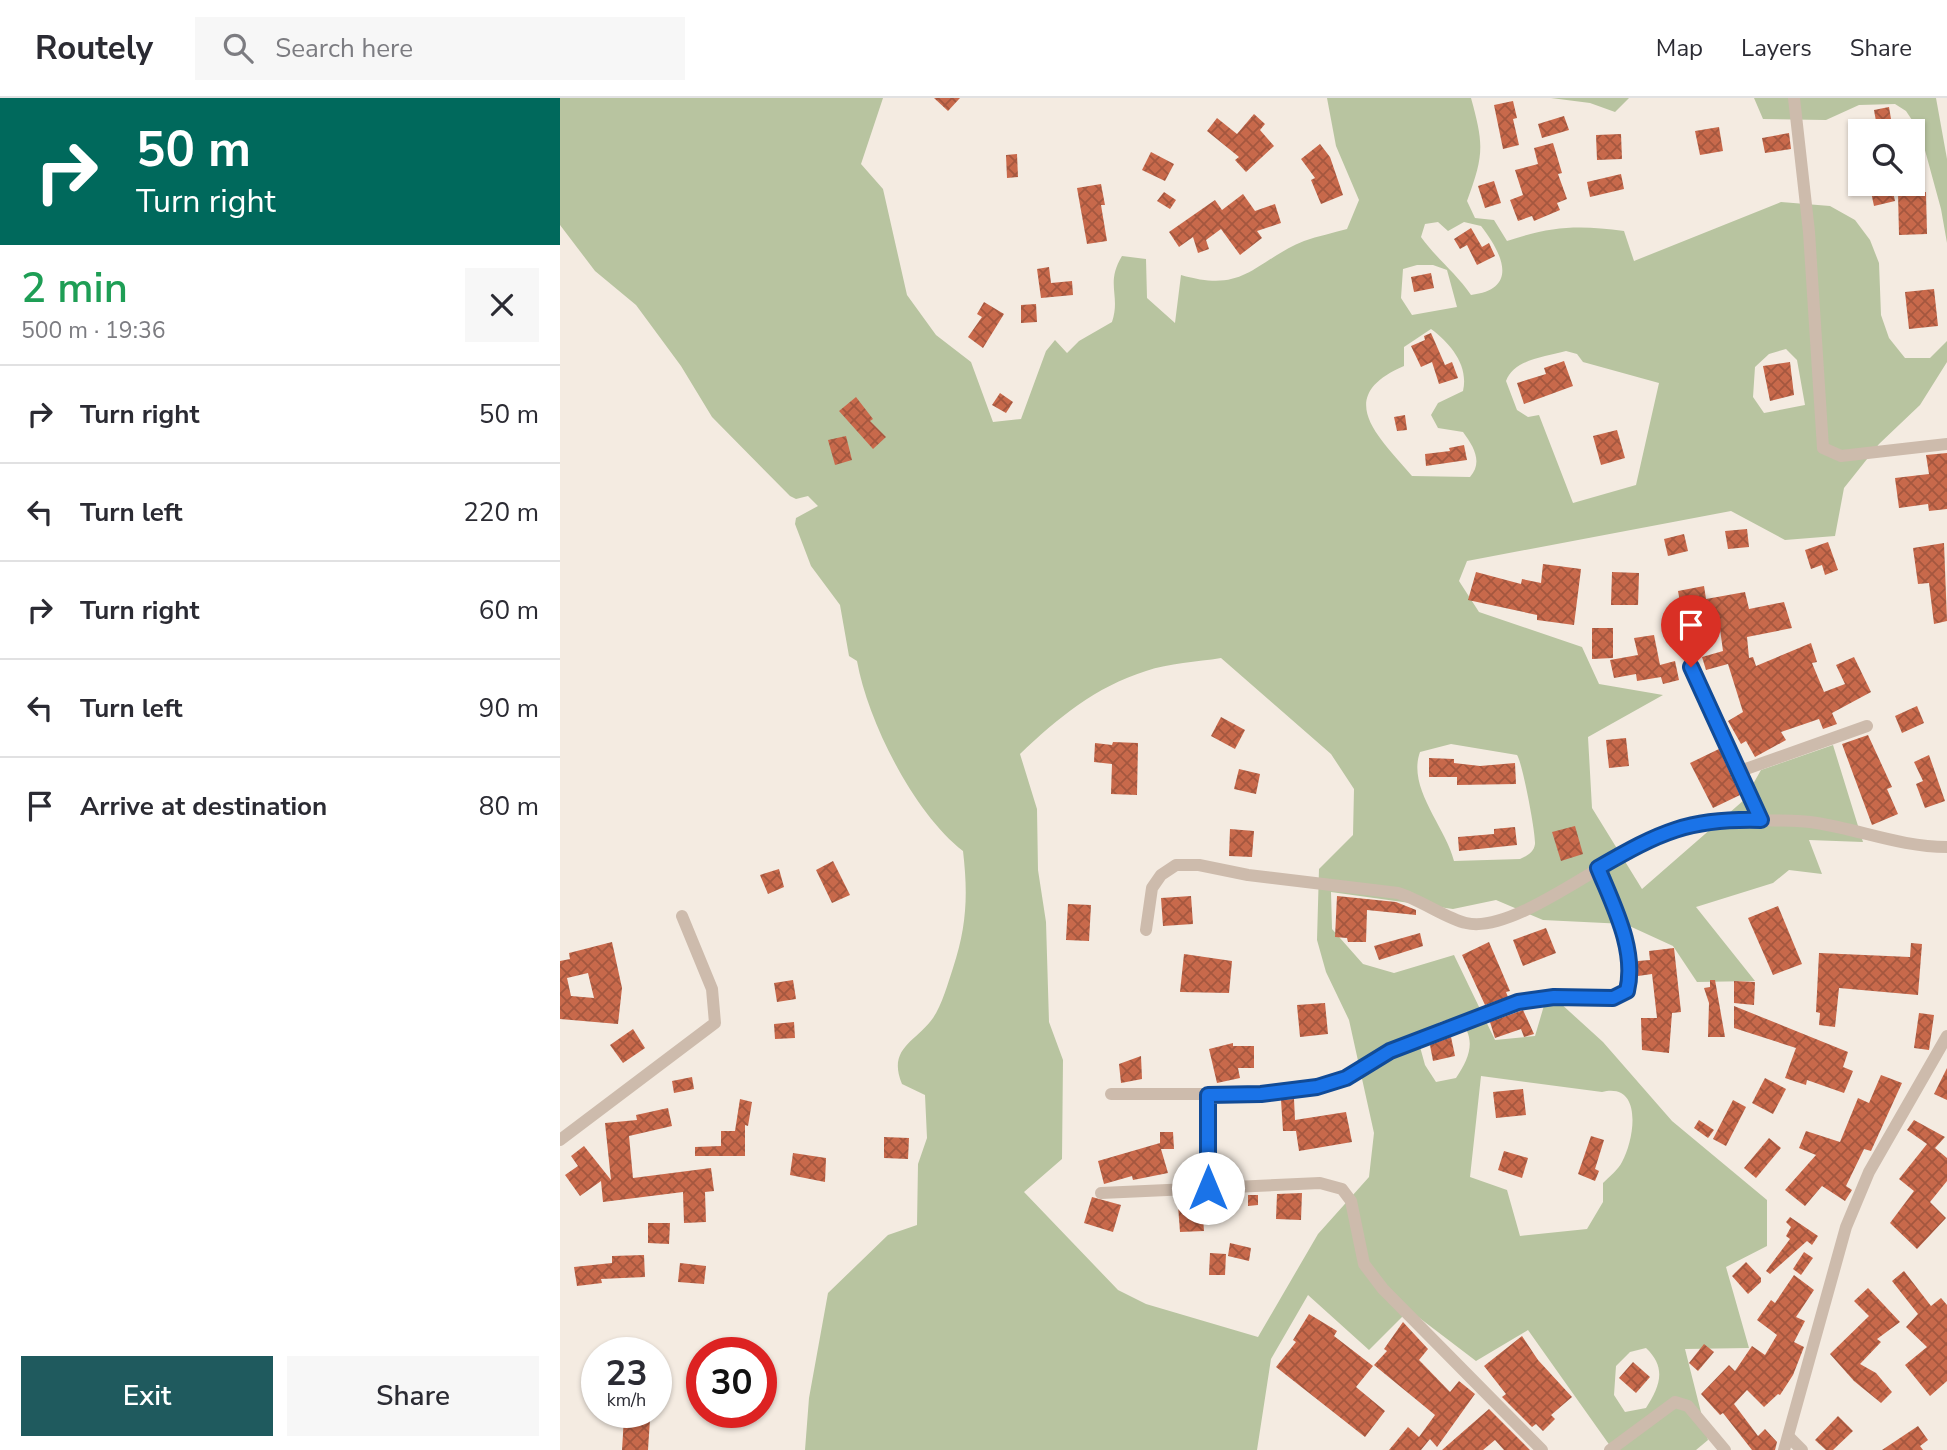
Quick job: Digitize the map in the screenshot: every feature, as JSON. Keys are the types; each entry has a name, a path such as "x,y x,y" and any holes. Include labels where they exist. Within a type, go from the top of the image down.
{"street":[{"path":"1794,98 1809,232 1823,448 1829,453 1841,456 1947,444"},
{"path":"1691,667 1761,820"},
{"path":"1740,771 1867,726"},
{"path":"1146,930 1152,888 1161,875 1176,865 1199,865 1248,875 1398,893 1422,901 1466,923 1490,923 1516,913 1680,826 1724,819 1815,823 1870,837 1928,847 1947,847"},
{"path":"1111,1094 1261,1094 1317,1087 1346,1078 1390,1051 1518,1002 1554,997 1621,996 1627,991 1630,979 1629,957 1619,920 1598,868"},
{"path":"560,1139 715,1023 712,989 682,916"},
{"path":"1802,1450 1786,1444 1846,1227 1869,1172 1947,1036"},
{"path":"1208,1095 1208,1188"},
{"path":"1101,1193 1320,1183 1342,1189 1351,1201 1364,1264 1383,1289 1542,1450"},
{"path":"1610,1450 1675,1402 1688,1406 1725,1450"}],"green space":[{"path":"560,98 883,98 861,164 883,189 907,295 936,335 971,362 993,422 1021,419 1046,351 1055,340 1067,353 1079,341 1112,322 1115,274 1122,256 1146,259 1147,298 1175,323 1181,275 1220,281 1235,278 1304,241 1347,229 1359,200 1336,146 1327,98 1471,98 1480,150 1477,172 1467,201 1475,218 1494,220 1507,241 1565,228 1624,231 1634,261 1781,202 1830,206 1855,220 1870,240 1879,263 1881,315 1889,338 1905,358 1930,358 1947,341 1947,362 1920,405 1879,444 1844,488 1835,536 1785,540 1731,511 1467,561 1459,581 1479,612 1582,647 1599,684 1663,695 1588,737 1592,808 1642,889 1744,800 1761,770 1833,745 1863,842 1809,840 1822,874 1789,870 1773,883 1696,907 1755,981 1697,982 1673,946 1625,924 1543,920 1496,900 1453,909 1331,892 1332,929 1363,964 1394,973 1454,955 1495,1040 1535,1036 1548,992 1603,1042 1672,1121 1767,1200 1767,1246 1726,1267 1749,1348 1685,1349 1708,1440 1696,1450 1613,1450 1528,1330 1476,1361 1409,1310 1369,1350 1308,1295 1271,1359 1257,1450 805,1450 809,1398 828,1293 888,1235 917,1225 918,1164 927,1138 925,1095 902,1084 898,1062 906,1046 936,1013 953,968 965,910 963,851 927,814 882,738 871,711 857,661 849,656 840,605 811,566 795,524 796,518 818,506 808,496 796,499 790,496 712,417 681,366 636,305 595,271 560,225","holes":["1438,222 1448,231 1464,222 1481,226 1500,258 1501,278 1486,291 1471,295 1421,237 1425,224","1417,265 1433,265 1447,270 1457,307 1412,315 1401,298 1403,269","1431,329 1445,341 1461,364 1463,391 1438,403 1431,415 1438,428 1463,432 1471,443 1476,454 1476,466 1470,477 1412,476 1387,447 1369,418 1366,404 1370,391 1382,378 1404,366 1404,347","1786,349 1797,360 1805,405 1764,413 1753,397 1755,367 1769,354","1566,351 1577,354 1583,362 1659,383 1636,485 1573,503 1539,415 1528,417 1517,410 1506,381 1523,363","1221,658 1331,754 1354,789 1353,835 1319,869 1317,940 1326,972 1349,1020 1374,1133 1369,1177 1318,1234 1258,1337 1146,1304 1118,1290 1024,1192 1062,1159 1063,1060 1049,1022 1046,922 1038,870 1037,809 1020,754 1063,716 1094,695 1128,678 1174,664","1451,744 1517,755 1533,827 1535,844 1532,851 1520,859 1454,861 1423,793 1417,766 1420,752","1457,1017 1467,1032 1470,1047 1456,1078 1436,1082 1425,1065 1417,1036 1440,1022","1481,1076 1602,1092 1615,1091 1624,1095 1630,1103 1632,1114 1627,1152 1616,1171 1603,1183 1603,1202 1587,1229 1520,1236 1507,1190 1470,1177","1646,1348 1653,1355 1659,1370 1658,1385 1646,1408 1625,1412 1614,1395 1616,1366 1630,1352"]},
{"path":"1551,98 1629,98 1615,112 1590,103"},
{"path":"1754,98 1936,98 1947,159 1947,243 1925,150 1925,119 1911,119 1906,111 1895,104 1859,105 1826,120 1763,119"}],"building":[{"path":"934,98 960,98 948,111"},
{"path":"1513,101 1517,118 1513,119 1519,145 1503,149 1494,105"},
{"path":"1889,107 1891,119 1876,119 1874,110"},
{"path":"1254,114 1265,124 1260,130 1274,146 1246,172 1235,160 1239,157 1207,131 1217,118 1237,134"},
{"path":"1564,116 1569,130 1542,138 1538,124"},
{"path":"1719,127 1723,151 1700,155 1695,131"},
{"path":"1789,133 1791,149 1765,153 1762,138"},
{"path":"1621,134 1622,159 1597,160 1596,135"},
{"path":"1553,143 1562,173 1558,174 1567,199 1557,203 1560,210 1534,221 1532,216 1518,221 1510,200 1523,195 1515,170 1538,164 1534,148"},
{"path":"1320,144 1330,157 1343,195 1321,204 1311,180 1315,178 1301,159"},
{"path":"1151,152 1174,164 1165,181 1142,170"},
{"path":"1017,154 1018,177 1007,178 1006,155"},
{"path":"1621,174 1624,189 1590,197 1587,182"},
{"path":"1494,181 1501,203 1485,208 1478,186"},
{"path":"1101,184 1105,205 1101,205 1107,241 1087,244 1077,188"},
{"path":"1164,192 1176,200 1170,209 1157,201"},
{"path":"1925,192 1927,234 1899,235 1898,196 1925,196"},
{"path":"1243,194 1255,211 1275,204 1281,223 1257,231 1262,238 1240,255 1221,229 1206,240 1209,249 1198,253 1193,237 1179,247 1169,232 1215,200 1222,210"},
{"path":"1872,196 1894,196 1895,201 1874,206"},
{"path":"1471,228 1482,247 1489,243 1495,256 1477,265 1467,245 1460,249 1454,239"},
{"path":"1049,267 1051,283 1072,281 1073,295 1041,298 1037,269"},
{"path":"1431,273 1434,288 1414,292 1411,277"},
{"path":"1934,289 1938,326 1909,329 1905,292"},
{"path":"984,302 1004,314 983,348 968,337 982,317 977,314"},
{"path":"1036,304 1037,322 1021,323 1021,305"},
{"path":"1431,333 1445,365 1452,362 1458,378 1439,384 1432,362 1421,367 1411,346 1425,340 1424,336"},
{"path":"1564,361 1573,386 1524,404 1517,383 1546,374 1544,368"},
{"path":"1790,362 1794,395 1770,401 1763,366"},
{"path":"1000,393 1013,402 1006,413 992,405"},
{"path":"856,397 873,419 870,421 886,437 873,449 839,411"},
{"path":"1405,415 1407,430 1397,431 1394,417"},
{"path":"1617,430 1625,458 1601,465 1593,436"},
{"path":"846,436 852,460 835,465 828,440"},
{"path":"1464,445 1467,460 1426,466 1425,454 1450,451 1449,448"},
{"path":"1947,453 1947,509 1929,511 1928,504 1899,508 1895,478 1929,474 1926,455"},
{"path":"1747,529 1749,547 1728,549 1725,531"},
{"path":"1684,534 1688,551 1668,556 1664,539"},
{"path":"1828,542 1838,570 1825,575 1822,565 1811,569 1805,550"},
{"path":"1944,543 1947,621 1934,624 1929,583 1918,584 1913,548"},
{"path":"1543,564 1581,569 1574,625 1537,620 1537,615 1468,600 1476,572 1521,584 1522,579 1541,583"},
{"path":"1612,572 1639,573 1638,605 1611,605"},
{"path":"1704,586 1706,599 1745,592 1749,609 1784,602 1792,628 1747,637 1749,658 1753,657 1756,666 1811,643 1817,662 1812,663 1824,692 1845,684 1836,665 1854,657 1871,692 1832,713 1837,724 1823,729 1819,719 1781,732 1786,740 1755,757 1746,741 1741,744 1728,721 1743,712 1728,664 1706,670 1702,657 1723,651 1720,629 1686,635 1678,591"},
{"path":"1592,628 1613,628 1613,658 1592,659"},
{"path":"1654,635 1660,665 1675,661 1679,680 1663,684 1661,677 1637,681 1636,674 1614,678 1610,660 1638,655 1634,638"},
{"path":"1917,706 1924,723 1902,733 1895,716"},
{"path":"1221,717 1245,730 1235,749 1211,736"},
{"path":"1868,735 1892,787 1887,789 1898,814 1872,825 1842,744"},
{"path":"1626,738 1629,766 1609,768 1606,740"},
{"path":"1113,742 1138,743 1137,795 1111,794 1112,764 1094,762 1095,743 1112,745"},
{"path":"1719,749 1740,795 1713,808 1690,763"},
{"path":"1929,755 1945,801 1925,808 1916,784 1923,781 1914,762"},
{"path":"1429,758 1454,759 1454,763 1480,766 1515,763 1516,784 1457,785 1457,777 1429,777"},
{"path":"1239,769 1260,774 1256,794 1234,789"},
{"path":"1575,826 1583,854 1561,861 1552,832"},
{"path":"1515,827 1517,845 1459,851 1458,837 1494,834 1494,829"},
{"path":"1230,829 1254,831 1252,857 1229,856"},
{"path":"833,861 850,895 832,903 816,870"},
{"path":"779,869 784,887 768,894 760,875"},
{"path":"1191,896 1193,924 1163,926 1161,898"},
{"path":"1337,896 1396,902 1416,910 1416,915 1367,910 1366,942 1348,942 1347,938 1335,937"},
{"path":"1068,904 1091,905 1089,941 1066,940"},
{"path":"1778,906 1802,964 1773,975 1748,918"},
{"path":"1546,928 1556,953 1523,966 1513,940"},
{"path":"1420,933 1423,946 1379,960 1374,946"},
{"path":"612,942 622,988 618,1024 560,1019 560,961 570,959 569,953","holes":["588,973 594,998 571,996 567,978"]},
{"path":"1489,942 1510,991 1506,992 1508,997 1485,1005 1462,955"},
{"path":"1911,943 1922,944 1918,995 1839,988 1835,1027 1819,1025 1820,1013 1816,1012 1819,953 1910,957"},
{"path":"1674,948 1681,1012 1672,1013 1669,1053 1642,1050 1641,1018 1657,1018 1652,974 1638,976 1638,961 1650,960 1649,951"},
{"path":"1184,954 1232,961 1229,993 1180,992"},
{"path":"793,980 796,999 777,1002 774,983"},
{"path":"1710,980 1715,980 1725,1037 1708,1037 1709,1003 1704,988 1710,987"},
{"path":"1734,981 1755,982 1754,1005 1734,1003"},
{"path":"1325,1003 1328,1034 1300,1037 1297,1005"},
{"path":"1734,1006 1848,1052 1843,1067 1853,1071 1844,1093 1807,1080 1806,1085 1785,1078 1796,1048 1734,1028"},
{"path":"1523,1010 1534,1034 1524,1037 1521,1029 1495,1038 1490,1022"},
{"path":"1919,1013 1934,1015 1929,1050 1914,1048"},
{"path":"794,1022 795,1038 775,1039 774,1024"},
{"path":"633,1029 645,1048 623,1063 610,1045"},
{"path":"1451,1037 1455,1056 1433,1061 1430,1045"},
{"path":"1233,1043 1233,1046 1254,1046 1254,1068 1238,1068 1240,1078 1217,1083 1209,1049"},
{"path":"1141,1056 1142,1079 1121,1083 1119,1064"},
{"path":"1947,1068 1947,1100 1934,1094"},
{"path":"1881,1075 1902,1083 1871,1151 1864,1149 1846,1186 1852,1190 1845,1201 1822,1186 1805,1206 1785,1190 1816,1155 1799,1148 1806,1131 1840,1142 1858,1098 1869,1103"},
{"path":"692,1077 694,1089 674,1093 672,1081"},
{"path":"1765,1078 1786,1089 1773,1114 1752,1103"},
{"path":"1523,1089 1526,1115 1496,1118 1493,1092"},
{"path":"740,1099 752,1102 748,1126 745,1125 745,1156 695,1156 695,1147 721,1146 721,1131 735,1131"},
{"path":"1294,1099 1295,1120 1346,1112 1352,1142 1299,1151 1296,1131 1283,1131 1281,1100"},
{"path":"1733,1100 1746,1107 1726,1146 1713,1139"},
{"path":"668,1108 672,1126 629,1136 633,1178 711,1168 714,1191 705,1192 706,1222 684,1223 683,1192 603,1202 601,1181 580,1196 565,1175 578,1166 571,1156 584,1146 611,1180 605,1123 637,1120 636,1115"},
{"path":"1699,1120 1714,1130 1708,1138 1694,1128"},
{"path":"1914,1120 1945,1137 1935,1148 1947,1158 1947,1181 1930,1202 1946,1218 1917,1249 1890,1223 1914,1191 1899,1179 1927,1144 1907,1130"},
{"path":"1160,1132 1173,1132 1174,1149 1161,1149 1168,1173 1133,1180 1132,1176 1104,1184 1098,1161 1160,1143"},
{"path":"1591,1136 1604,1140 1595,1169 1599,1171 1595,1181 1578,1174"},
{"path":"884,1137 909,1138 908,1159 884,1158"},
{"path":"1769,1138 1781,1148 1756,1178 1744,1168"},
{"path":"1504,1151 1528,1158 1522,1178 1498,1170"},
{"path":"793,1153 826,1158 825,1182 790,1175"},
{"path":"1302,1193 1301,1220 1276,1219 1277,1194"},
{"path":"1248,1195 1258,1195 1258,1205 1248,1206"},
{"path":"1092,1197 1121,1205 1113,1232 1084,1223"},
{"path":"1202,1204 1204,1231 1180,1232 1178,1205"},
{"path":"1790,1217 1818,1236 1812,1245 1807,1241 1770,1274 1766,1271 1790,1239 1786,1236 1791,1227 1786,1222"},
{"path":"648,1223 670,1223 669,1244 648,1243"},
{"path":"1230,1243 1251,1248 1249,1261 1228,1256"},
{"path":"1804,1252 1813,1258 1801,1275 1793,1269"},
{"path":"1210,1253 1226,1254 1225,1275 1209,1275"},
{"path":"644,1255 645,1277 601,1279 602,1283 577,1286 574,1267 612,1263 612,1256"},
{"path":"1746,1262 1761,1278 1761,1282 1748,1294 1732,1276"},
{"path":"680,1263 706,1266 704,1284 678,1282"},
{"path":"1904,1271 1931,1306 1941,1298 1947,1305 1947,1381 1930,1396 1905,1365 1927,1347 1906,1327 1918,1314 1892,1281"},
{"path":"1794,1275 1814,1290 1796,1317 1805,1321 1794,1342 1804,1347 1793,1375 1780,1395 1764,1407 1747,1390 1734,1404 1758,1436 1765,1429 1777,1442 1775,1450 1752,1450 1723,1413 1720,1415 1701,1394 1729,1365 1735,1371 1752,1346 1765,1355 1777,1335 1757,1320 1771,1300 1775,1303"},
{"path":"1868,1288 1900,1322 1877,1339 1881,1342 1860,1364 1876,1373 1892,1392 1881,1403 1854,1381 1830,1354 1869,1316 1854,1301"},
{"path":"1309,1314 1337,1331 1334,1336 1373,1366 1356,1387 1385,1411 1365,1437 1276,1367 1296,1342 1293,1340"},
{"path":"1403,1322 1428,1349 1419,1360 1450,1392 1459,1381 1475,1394 1437,1447 1430,1439 1421,1450 1389,1450 1408,1427 1419,1437 1435,1415 1374,1365 1387,1351 1384,1349"},
{"path":"1522,1336 1538,1360 1572,1397 1551,1415 1555,1419 1543,1431 1536,1424 1532,1427 1502,1397 1506,1394 1484,1366"},
{"path":"1704,1344 1714,1352 1698,1371 1689,1363"},
{"path":"1633,1362 1650,1377 1636,1393 1619,1378"},
{"path":"1489,1409 1530,1450 1504,1450 1495,1440 1483,1450 1442,1450"},
{"path":"1838,1416 1853,1431 1833,1450 1826,1450 1815,1440"},
{"path":"1918,1426 1928,1440 1920,1446 1923,1450 1882,1450"},
{"path":"623,1428 649,1428 648,1450 622,1450"}],"route":[{"path":"1208,1188 1208,1095 1261,1094 1317,1087 1346,1078 1390,1051 1510,1004 1554,997 1613,998 1627,991 1630,979 1629,957 1619,920 1598,868 1680,826 1724,819 1761,820 1691,667"}]}
